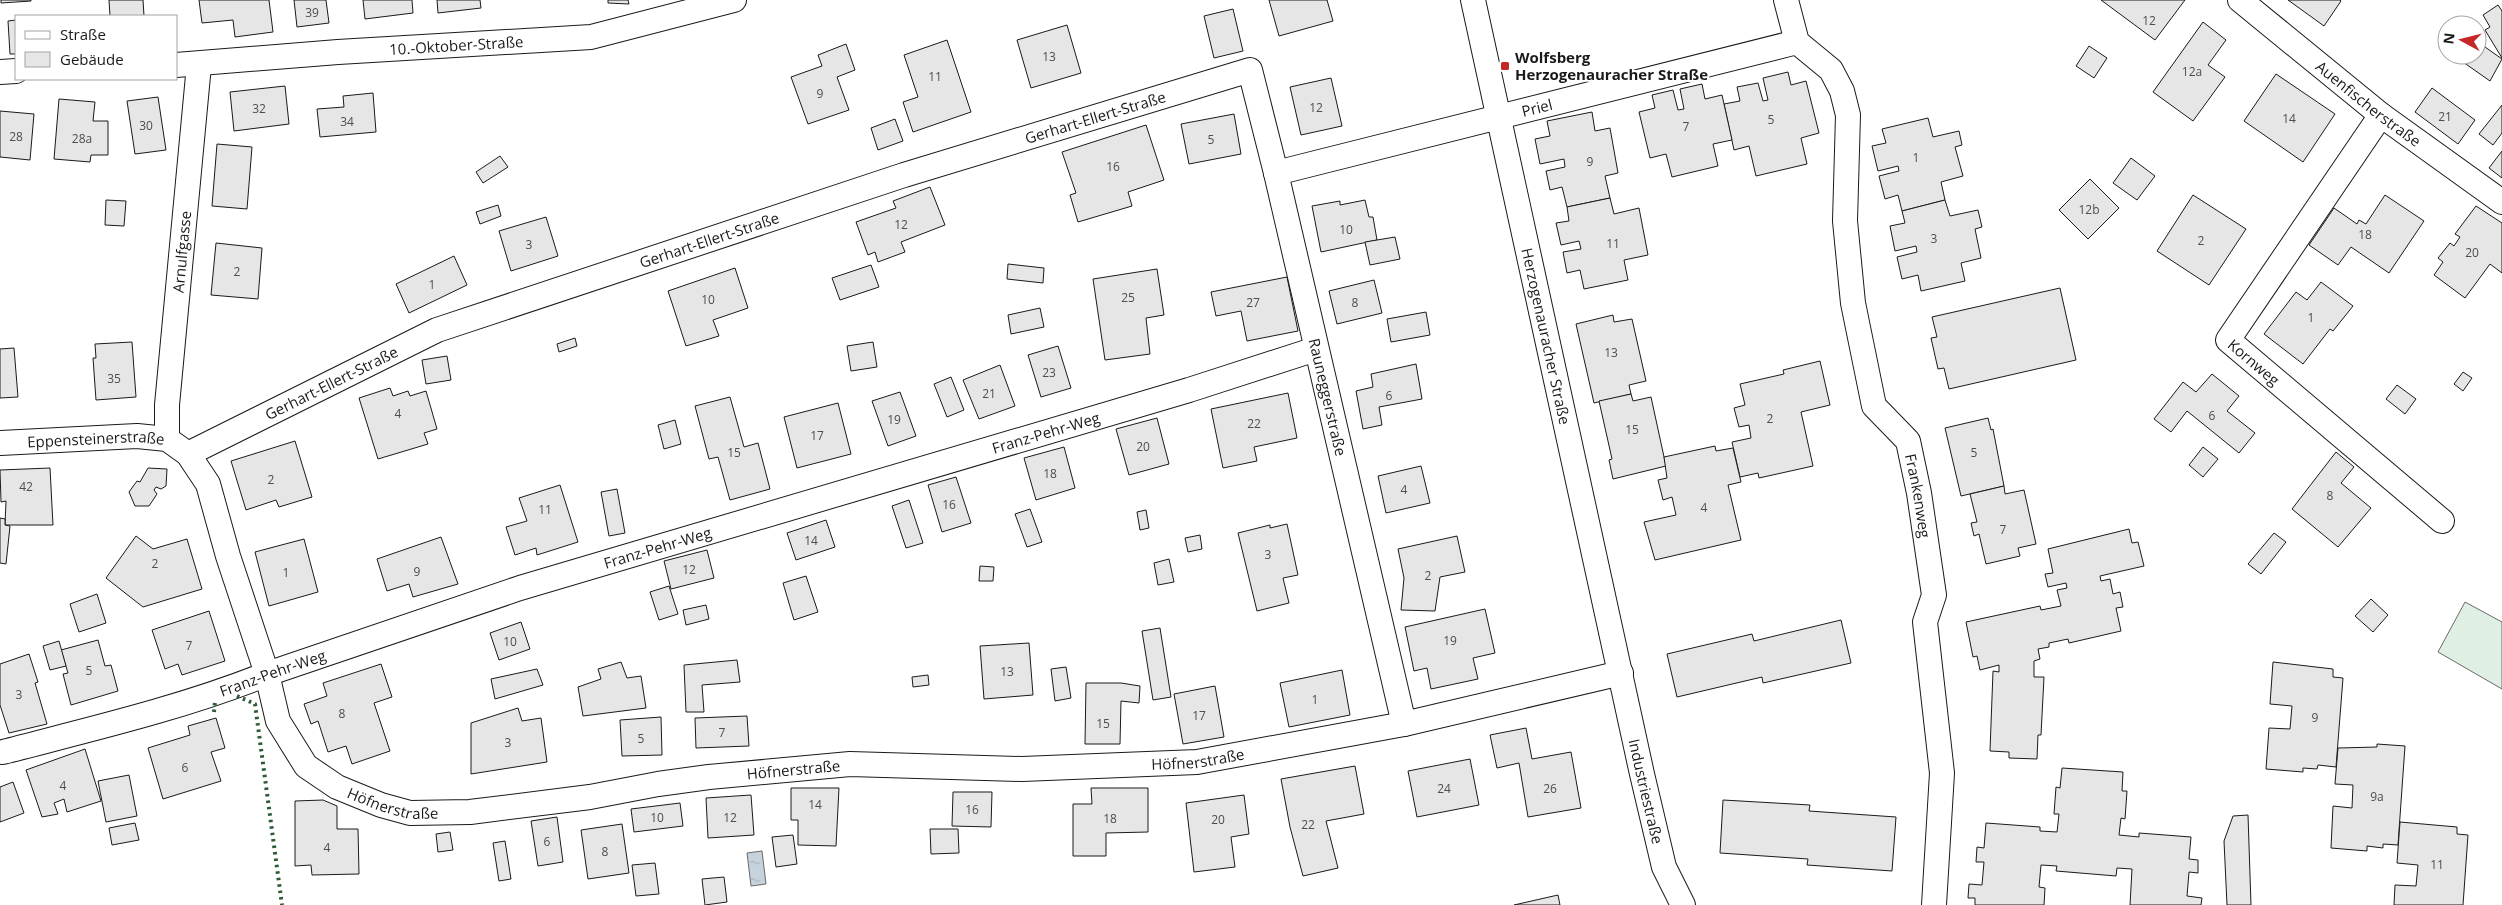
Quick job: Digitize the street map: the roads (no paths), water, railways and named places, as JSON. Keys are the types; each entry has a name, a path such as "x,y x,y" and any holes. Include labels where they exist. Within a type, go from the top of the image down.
{"street":[{"name":"10.-Oktober-Straße","path":"188,65 338,52 591,37 734,0"},
{"name":"Herzogenauracher Straße","path":"1473,0 1621,673"},
{"path":"1786,0 1797,42"},
{"name":"Auenfischerstraße","path":"2240,0 2381,114 2502,202"},
{"name":"Priel","path":"1276,173 1797,42"},
{"name":"Frankenweg","path":"1797,42 1831,70 1842,91 1848,116 1845,221 1853,303 1874,406 1908,441 1919,493 1934,595 1925,622 1942,773 1934,905"},
{"name":"Arnulfgasse","path":"167,439 167,405 188,65"},
{"name":"Rauneggerstraße","path":"1250,70 1276,173 1404,724"},
{"name":"Gerhart-Ellert-Straße","path":"188,454 437,330 904,175 1250,70"},
{"path":"0,72 15,71"},
{"name":"Kornweg","path":"2381,114 2228,340 2442,521"},
{"name":"Franz-Pehr-Weg","path":"3,752 152,712 234,687 520,588 1179,393 1316,349"},
{"name":"Eppensteinerstraße","path":"0,443 137,436 167,439 188,454"},
{"name":"Höfnerstraße","path":"188,454 208,484 228,556 267,674 278,721 306,766 337,787 381,805 410,813 470,812 590,798 658,784 709,777 850,764 1022,769 1197,762 1404,724 1621,673"},
{"name":"Industriestraße","path":"1621,673 1664,867 1682,905"}],"water":[{"path":"762,851 766,884 751,886 747,853"}],"place":[{"name":"Wolfsberg Herzogenauracher Straße","path":"1505,66"}]}
